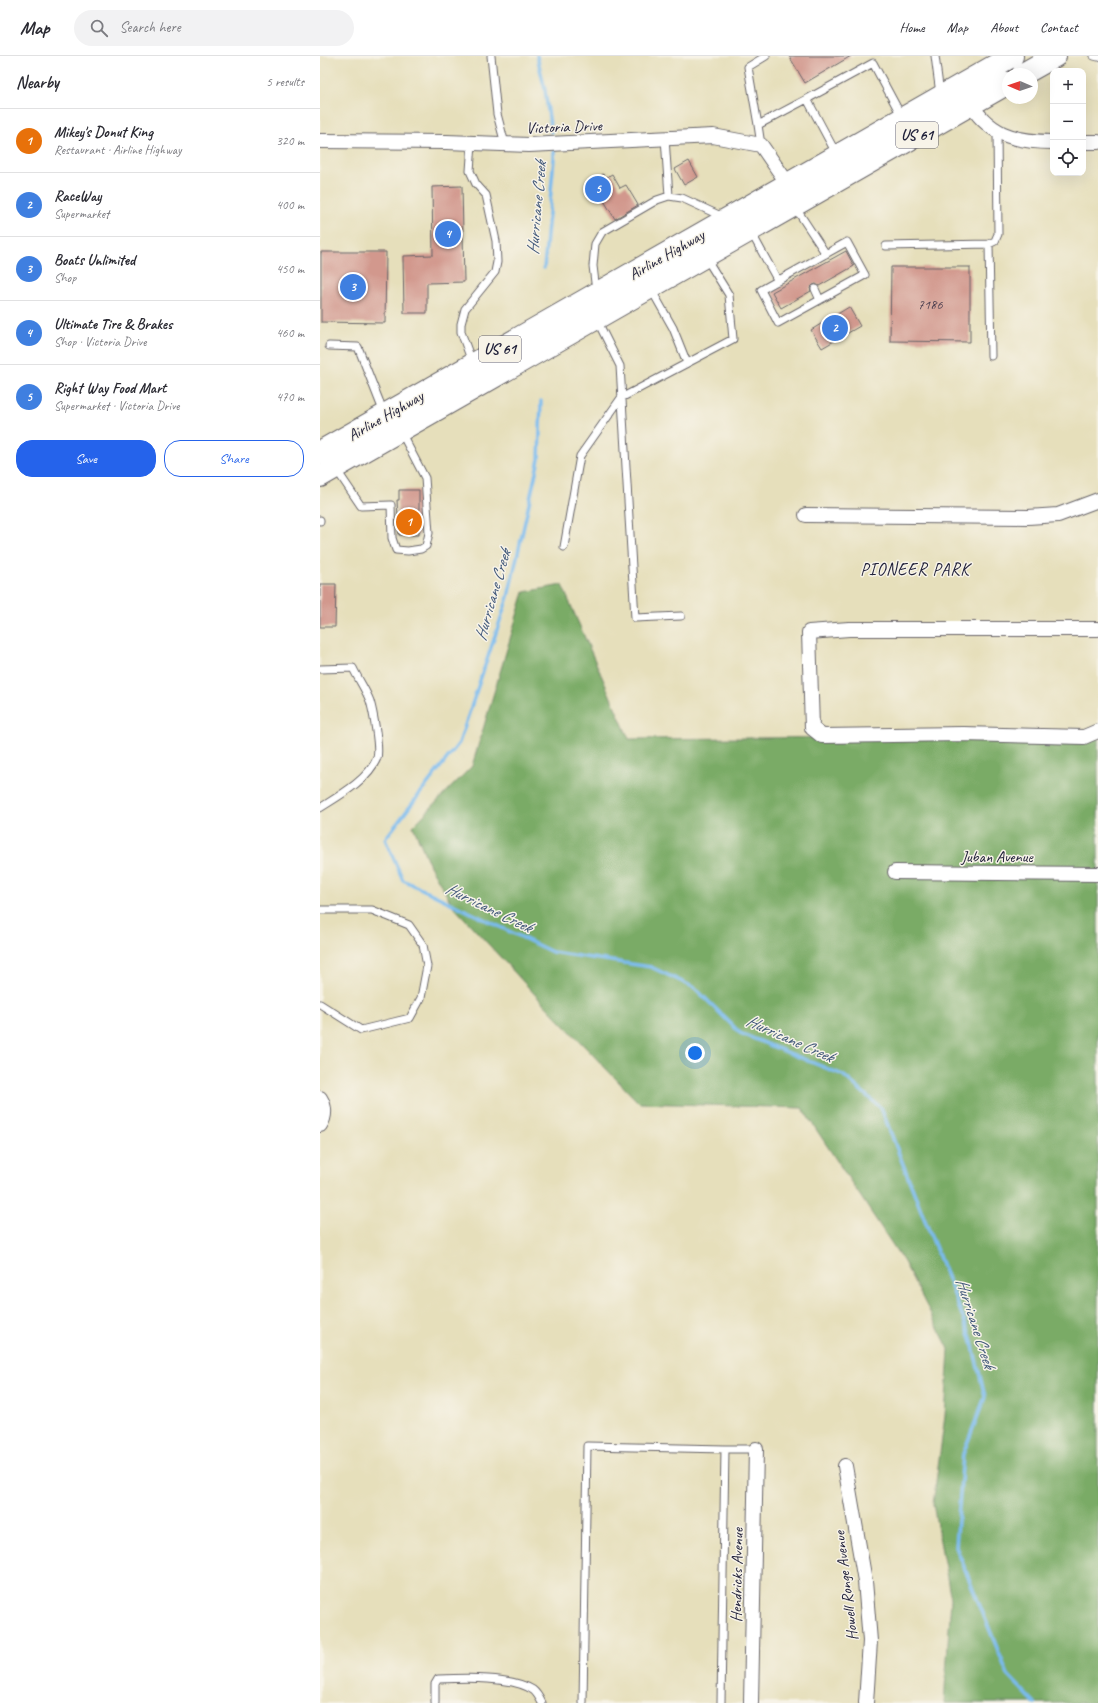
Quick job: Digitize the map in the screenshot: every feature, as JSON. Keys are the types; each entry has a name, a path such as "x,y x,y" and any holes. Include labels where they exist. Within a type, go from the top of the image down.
{"highway":[{"path":"1034,68 1055,56"},
{"name":"Airline Highway","path":"320,452 473,364 593,304 650,287 705,256 794,205 965,95 1002,65"},
{"name":"Airline Highway","path":"328,472 400,430 593,304 727,219 940,97 965,95"},
{"path":"788,184 794,205"}],"street":[{"path":"965,95 987,126 1009,137 1037,142 1050,142"},
{"name":"Victoria Drive","path":"320,141 529,145 713,136 761,145"},
{"path":"1086,142 1098,142"},
{"path":"761,145 788,184"},
{"path":"806,515 1050,516 1058,515 1098,500"},
{"path":"1098,629 849,629 809,632 812,728 822,736 964,734 1084,737 1098,731"},
{"name":"Juban Avenue","path":"895,872 1098,874"},
{"path":"320,1098 325,1112 320,1125"},
{"name":"Hendricks Avenue","path":"751,1703 756,1449"},
{"name":"Howell Ronge Avenue","path":"845,1466 865,1581 870,1641 866,1703"}],"lane":[{"path":"491,56 497,114 504,144"},
{"path":"761,145 748,67 766,56"},
{"path":"935,56 940,97"},
{"path":"1094,56 1098,57"},
{"path":"758,125 873,63 903,118"},
{"path":"807,99 838,156"},
{"path":"886,246 989,244 995,241 998,234 997,131"},
{"path":"665,138 669,196"},
{"path":"472,143 470,171 476,184 486,195 496,241 497,262 495,272 465,309 461,324 461,332 473,364"},
{"path":"681,616 635,618 620,366 593,304 595,244 602,232 657,200 669,196 682,198 727,219"},
{"path":"794,205 826,254"},
{"path":"750,230 778,280"},
{"path":"848,242 865,275 778,323 762,290 778,280 804,270 826,254 848,242"},
{"path":"989,244 990,356"},
{"path":"564,547 580,456 621,398 733,339 729,295 705,256"},
{"path":"650,287 673,328 687,363"},
{"path":"814,289 820,300"},
{"path":"329,346 358,347 385,415"},
{"path":"328,472 361,506 391,505 392,538 396,550 421,550 426,546 429,533 425,478 400,430"},
{"path":"320,669 353,668 370,701 377,735 377,758 364,777 320,808"},
{"path":"320,910 372,910 409,925 422,945 427,966 421,998 410,1018 361,1030 320,1004"},
{"path":"583,1703 587,1446 756,1449"},
{"path":"721,1703 724,1449"},
{"path":"435,1703 435,1684 438,1679 468,1678 516,1682 535,1691 542,1703"}],"green space":[{"path":"562,585 629,739 1098,735 1098,1703 944,1703 951,1599 933,1504 945,1416 949,1349 904,1262 802,1108 639,1103 541,1001 453,906 430,866 413,826 472,766 524,592"}],"building":[{"path":"789,56 851,56 805,83"},
{"path":"689,161 698,177 684,185 675,169"},
{"path":"603,174 605,178 612,174 620,188 626,185 638,205 615,219 600,194 594,198 586,185"},
{"path":"462,186 464,282 427,283 427,313 404,313 403,256 433,255 432,187"},
{"path":"846,251 854,266 819,286 816,284 813,285 810,288 811,291 781,308 772,292"},
{"path":"321,252 386,252 385,323 321,322"},
{"path":"891,267 970,267 970,342 890,341"},
{"path":"849,307 860,326 822,348 811,330"},
{"path":"399,490 419,490 419,535 399,535 397,500 399,500"},
{"path":"320,584 336,584 335,627 320,627"}],"waterway":[{"name":"Hurricane Creek","path":"537,56 545,90 551,132"},
{"name":"Hurricane Creek","path":"544,268 554,150"},
{"name":"Hurricane Creek","path":"541,401 539,459 508,597 459,743 385,839 403,880 552,952 651,967 695,988 740,1033 843,1075 881,1108 971,1338 985,1397 963,1454 956,1547 1008,1675 1035,1703"}],"place":[{"name":"Right Way Food Mart","path":"598,189"},
{"name":"Ultimate Tire & Brakes","path":"448,234"},
{"name":"Boats Unlimited","path":"353,287"},
{"name":"RaceWay","path":"835,328"},
{"name":"Mikey's Donut King","path":"409,522"}],"district":[{"name":"PIONEER PARK","path":"915,569"}]}
